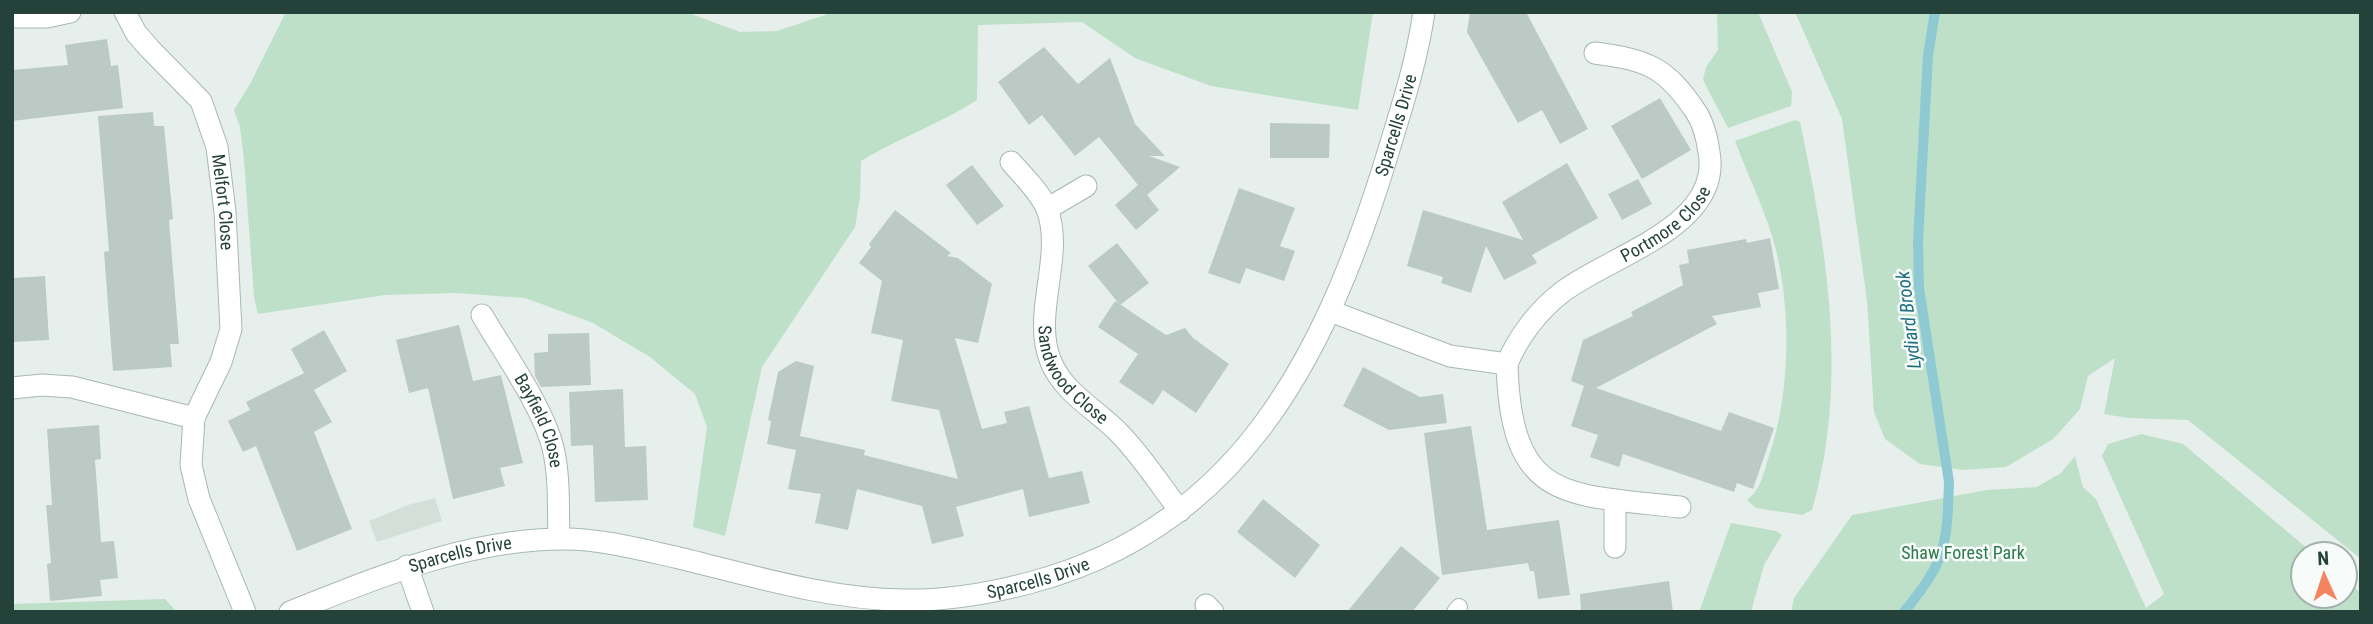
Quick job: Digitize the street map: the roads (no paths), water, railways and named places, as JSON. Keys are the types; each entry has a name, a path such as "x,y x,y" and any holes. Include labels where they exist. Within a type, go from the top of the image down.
{"street":[{"path":"12,17 47,17 70,12"},
{"name":"Melfort Close","path":"125,12 136,33 201,102 216,148 225,212 231,328 221,362 194,418 191,466 199,499 245,612"},
{"name":"Sparcells Drive","path":"290,612 407,566 469,549 559,539 646,551 823,592 925,606 1064,574 1121,548 1180,511 1207,489 1250,443 1294,380 1330,312 1363,229 1403,104 1424,12"},
{"name":"Portmore Close","path":"1507,364 1518,342 1551,300 1577,281 1674,225 1698,204 1708,185 1711,161 1706,134 1699,117 1679,89 1653,66 1595,53"},
{"path":"1011,162 1047,209 1086,186"},
{"name":"Sandwood Close","path":"1047,209 1051,232 1045,336 1052,364 1070,390 1120,433 1180,511"},
{"path":"1330,312 1450,356 1507,364 1513,424 1520,449 1537,474 1559,488 1615,500 1680,507"},
{"name":"Bayfield Close","path":"482,315 541,417 550,438 555,464 559,539"},
{"path":"12,388 42,385 72,387 194,418"},
{"path":"1615,500 1615,547"},
{"path":"407,566 424,612"}],"waterway":[{"name":"Lydiard Brook","path":"1904,612 1928,579 1942,552 1948,504 1949,482 1919,288 1918,241 1928,55 1935,12"}],"park label":[{"name":"Shaw Forest Park","path":"1963,553"}]}
